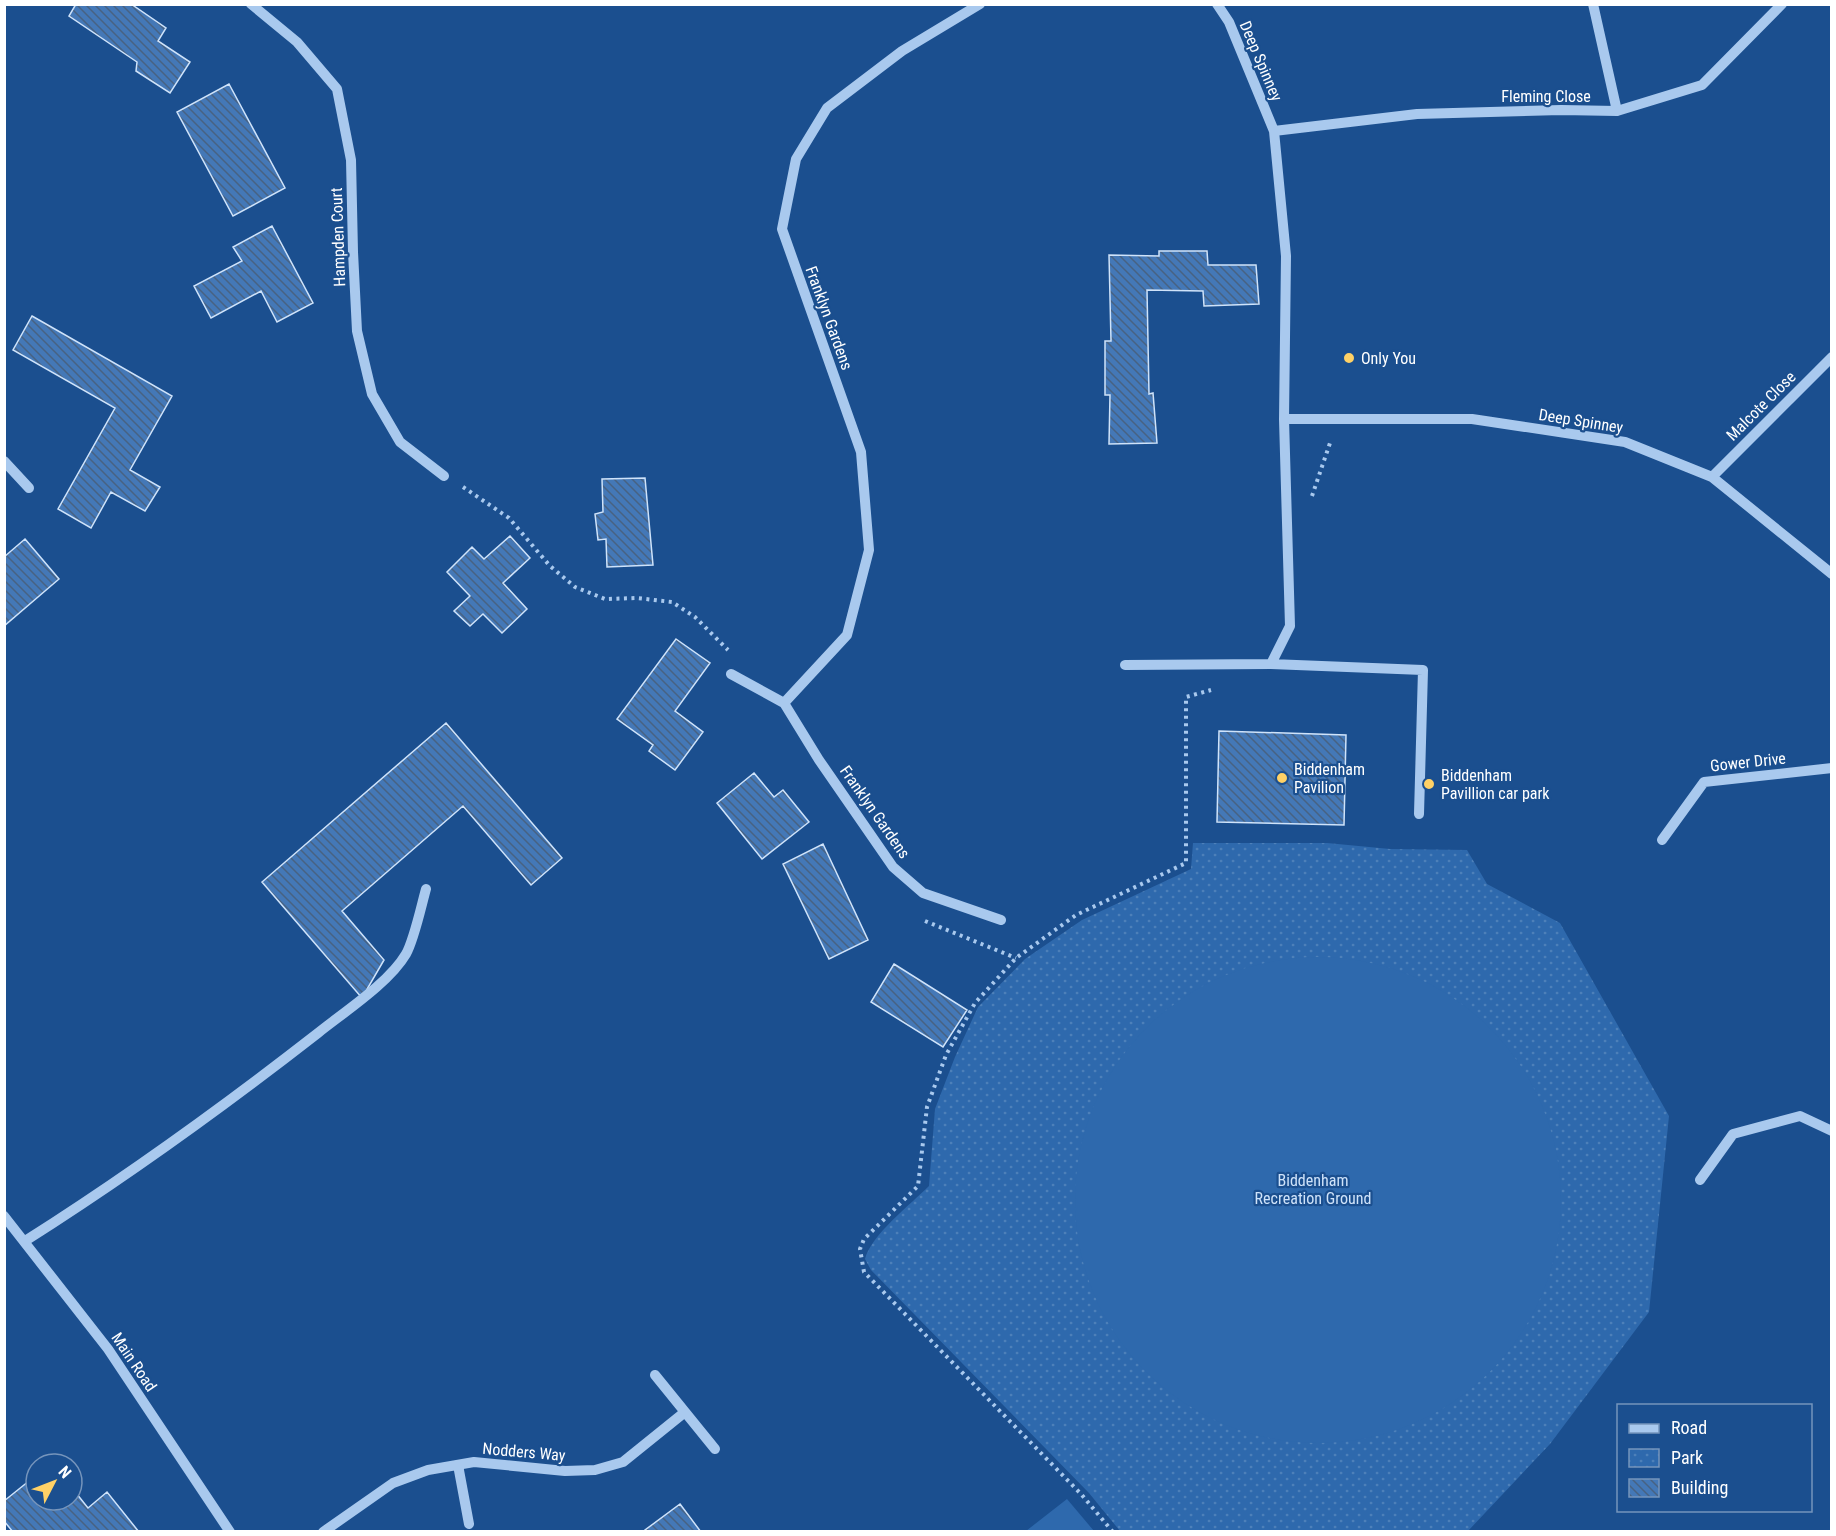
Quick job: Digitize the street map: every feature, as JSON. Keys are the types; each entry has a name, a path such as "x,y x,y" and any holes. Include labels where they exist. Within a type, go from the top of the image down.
{"street":[{"name":"Hampden Court","path":"251,4 297,42 337,89 351,160 352,252 357,331 372,394 400,442 444,476"},
{"name":"Franklyn Gardens","path":"783,703 847,635 869,550 861,452 782,229 796,159 826,108 902,51 980,4"},
{"name":"Deep Spinney","path":"1217,4 1229,22 1275,131 1286,256 1284,419 1290,626 1271,664"},
{"path":"1593,4 1617,111"},
{"name":"Fleming Close","path":"1275,131 1417,114 1561,110 1617,111 1702,85 1782,4"},
{"name":"Malcote Close","path":"1712,477 1832,357"},
{"name":"Deep Spinney","path":"1284,419 1472,419 1625,442 1712,477 1832,574"},
{"path":"4,461 29,488"},
{"path":"1125,665 1271,664 1423,670 1419,814"},
{"name":"Franklyn Gardens","path":"731,674 783,703 819,760 893,867 923,893 1001,920"},
{"name":"Gower Drive","path":"1662,840 1704,782 1832,768"},
{"path":"25,1241 97,1195 227,1103 370,992 406,954 426,889"},
{"path":"1700,1180 1733,1134 1800,1116 1832,1131"},
{"name":"Main Road","path":"4,1216 108,1349 230,1532"},
{"path":"655,1375 715,1449"},
{"name":"Nodders Way","path":"323,1532 393,1483 428,1470 474,1462 565,1471 595,1470 623,1462 685,1412"},
{"path":"458,1465 469,1524"}],"path":[{"path":"1309,504 1339,419"},
{"path":"444,476 509,518 550,566 575,587 605,599 637,598 672,602 695,617 732,654 731,674"},
{"path":"1113,1532 1081,1494 864,1272 860,1249 864,1239 918,1186 927,1107 946,1055 975,1003 1016,958 1076,915 1186,863 1186,697 1219,688"}],"green space":[{"name":"Biddenham Recreation Ground","path":"1193,843 1327,843 1390,849 1467,850 1487,884 1560,923 1669,1116 1649,1312 1550,1444 1468,1531 1120,1531 1089,1493 871,1270 865,1259 883,1230 929,1186 935,1109 978,1007 1025,959 1082,920 1191,869"},
{"path":"1318,957 1365,962 1411,976 1453,998 1490,1028 1520,1065 1542,1107 1556,1153 1561,1200 1556,1247 1542,1293 1520,1335 1490,1372 1453,1402 1411,1424 1365,1438 1318,1443 1271,1438 1225,1424 1183,1402 1146,1372 1116,1335 1094,1293 1080,1247 1075,1200 1080,1153 1094,1107 1116,1065 1146,1028 1183,998 1225,976 1271,962"},
{"path":"1067,1499 1094,1531 1026,1531"}],"building":[{"path":"76,4 131,4 166,28 158,41 190,62 170,93 136,71 137,62 69,16"},
{"path":"229,84 285,188 233,216 177,112"},
{"path":"272,226 313,303 277,322 261,291 211,318 194,286 242,261 233,247"},
{"path":"1159,251 1207,251 1208,265 1256,265 1259,304 1204,306 1203,291 1147,290 1149,394 1153,393 1157,443 1109,444 1110,395 1105,395 1105,341 1111,341 1109,255 1159,256"},
{"path":"32,316 172,396 130,470 160,487 145,511 111,492 91,528 58,509 115,408 13,350"},
{"path":"645,478 653,565 607,567 606,539 598,540 595,514 603,512 602,479"},
{"path":"510,536 530,558 503,583 527,609 502,633 483,614 470,626 454,611 470,596 447,572 472,547 484,559"},
{"path":"25,539 59,579 4,626 4,557"},
{"path":"676,639 710,663 675,711 703,732 675,770 649,751 653,745 617,719"},
{"path":"446,723 562,858 531,885 463,806 342,911 384,960 362,998 262,882"},
{"name":"Biddenham Pavilion","path":"1219,731 1346,735 1344,825 1217,822"},
{"path":"754,773 774,797 783,790 809,822 762,859 717,803"},
{"path":"823,844 868,940 829,959 783,864"},
{"path":"894,964 967,1010 943,1047 871,1002"},
{"path":"24,1485 24,1512 84,1512 84,1503 88,1508 107,1492 139,1532 13,1532 4,1521 4,1501"},
{"path":"680,1504 701,1532 646,1532 645,1530"}],"place":[{"name":"Only You","path":"1349,358"},
{"name":"Biddenham Pavilion","path":"1282,778"},
{"name":"Biddenham Pavillion car park","path":"1429,784"}]}
